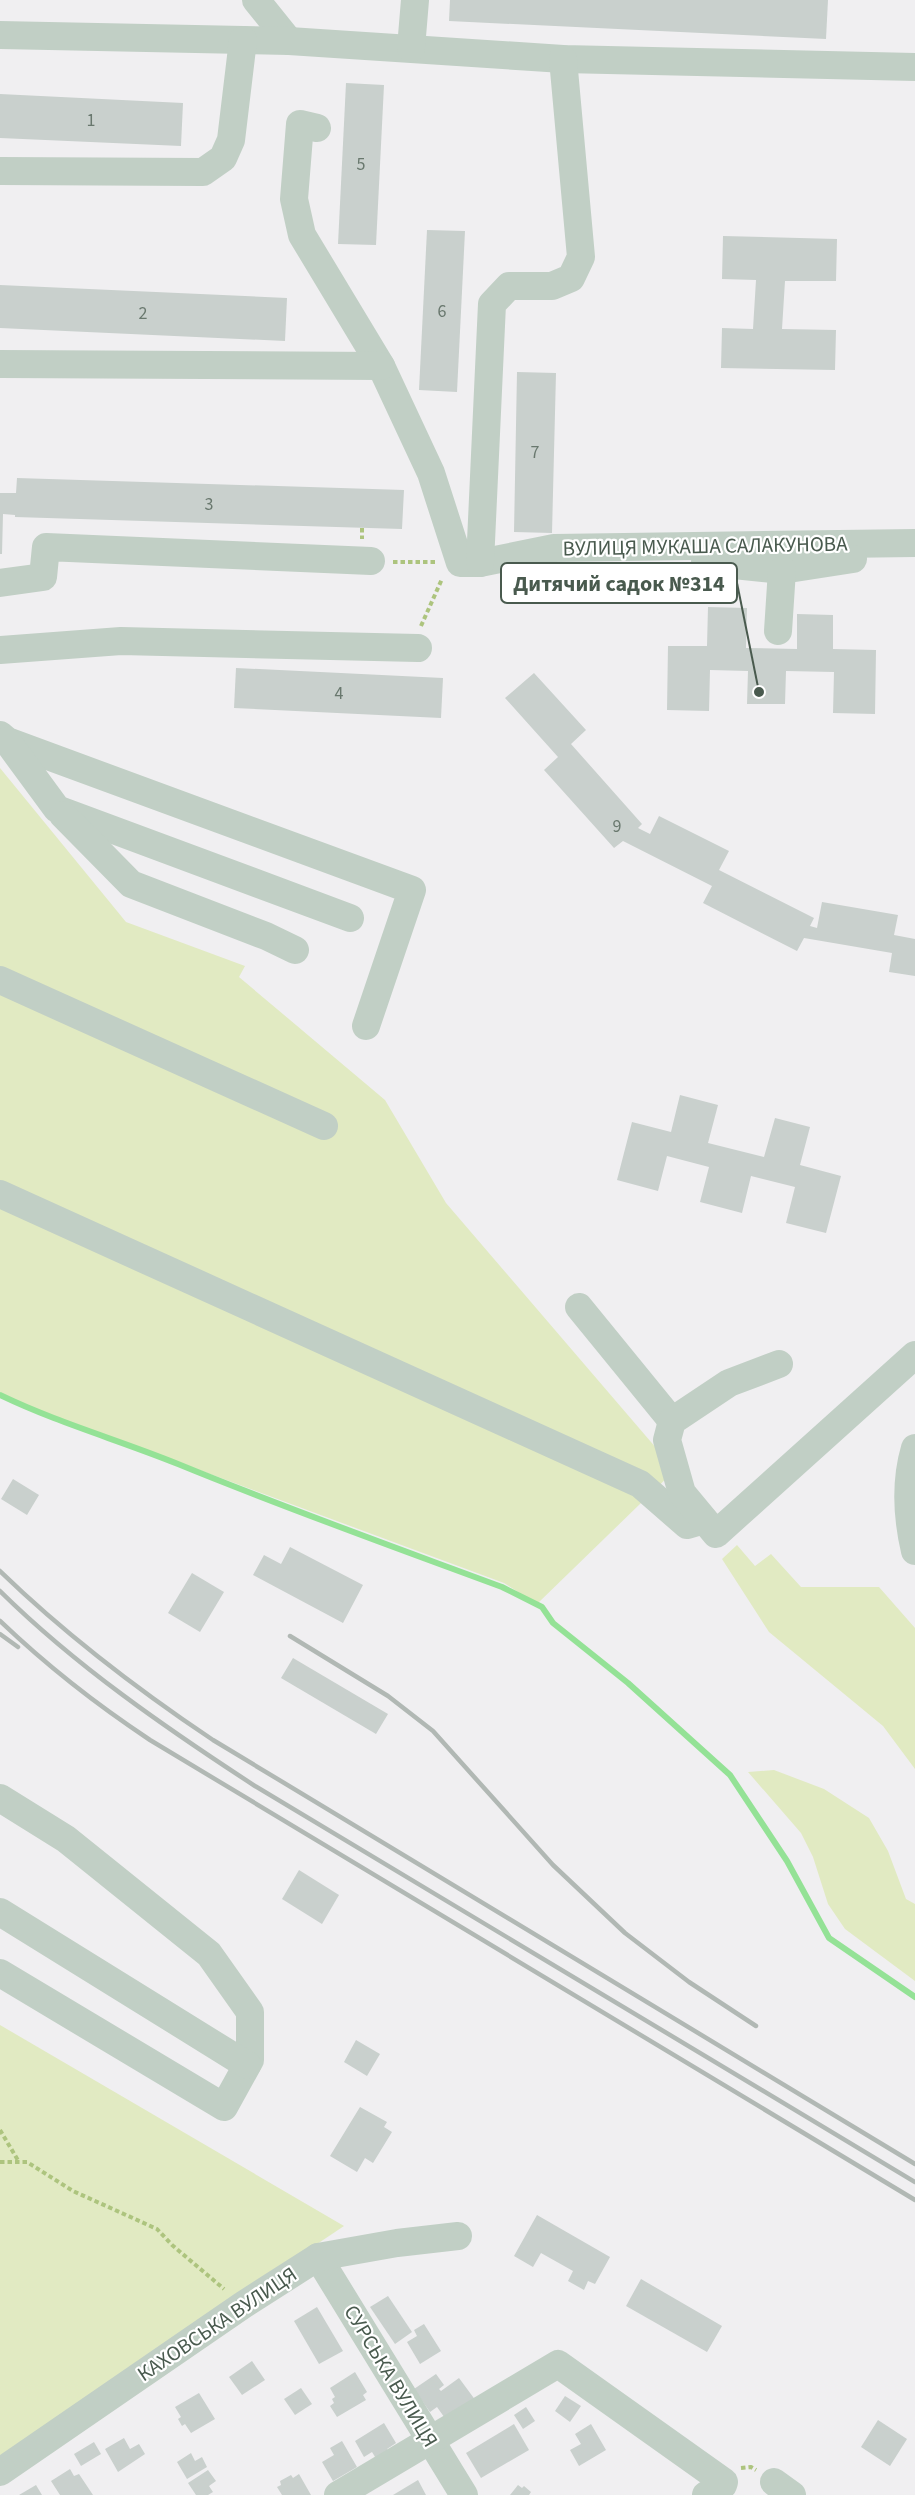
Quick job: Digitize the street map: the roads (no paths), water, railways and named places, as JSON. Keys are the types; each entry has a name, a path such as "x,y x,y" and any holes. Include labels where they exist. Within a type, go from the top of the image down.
{"street":[{"path":"256,0 289,41"},
{"path":"411,48 415,0"},
{"path":"0,35 289,41 563,58 915,68"},
{"path":"0,171 203,172 223,158 231,141 243,40"},
{"path":"463,563 492,304 509,286 552,286 571,278 581,257 563,58"},
{"path":"317,128 300,124 294,199 302,235 381,366 431,472 463,563"},
{"path":"0,364 381,366"},
{"path":"579,548 782,570 871,556 906,544"},
{"name":"ВУЛИЦЯ МУКАША САЛАКУНОВА","path":"463,563 554,548 906,544"},
{"path":"0,583 43,577 46,547 371,561"},
{"path":"778,632 782,570"},
{"path":"0,650 121,641 418,648"},
{"path":"3,738 57,809 131,884 266,936 296,950"},
{"path":"3,738 412,890 366,1026"},
{"path":"57,809 350,918"},
{"path":"0,980 324,1126"},
{"path":"0,1194 640,1484 687,1525 704,1520"},
{"path":"579,1307 672,1421"},
{"path":"778,1364 729,1383 672,1421 667,1440 682,1493 716,1534 915,1355"},
{"path":"915,1448 908,1493 908,1513 915,1551"},
{"path":"0,1798 66,1839 209,1954 250,2012 248,2066 224,2107 0,1973"},
{"path":"0,1912 248,2066"},
{"name":"КАХОВСЬКА ВУЛИЦЯ","path":"0,2472 243,2305 318,2257 458,2236"},
{"name":"СУРСЬКА ВУЛИЦЯ","path":"318,2257 464,2495"},
{"path":"338,2495 558,2364 724,2482 723,2485 706,2495"}],"waterway":[{"path":"0,1395 66,1423 502,1587 542,1607 553,1623 628,1683 730,1775 787,1861 829,1938 915,1997"}],"railway":[{"path":"0,1571 102,1660 213,1740 915,2164"},
{"path":"0,1591 59,1645 123,1695 188,1742 255,1786 915,2182"},
{"path":"0,1621 72,1684 150,1740 915,2200"},
{"path":"0,1634 18,1647"},
{"path":"290,1636 388,1696 433,1731 553,1865 625,1933 689,1982 756,2026"}],"place":[{"name":"Дитячий садок №314","path":"759,692"}]}
